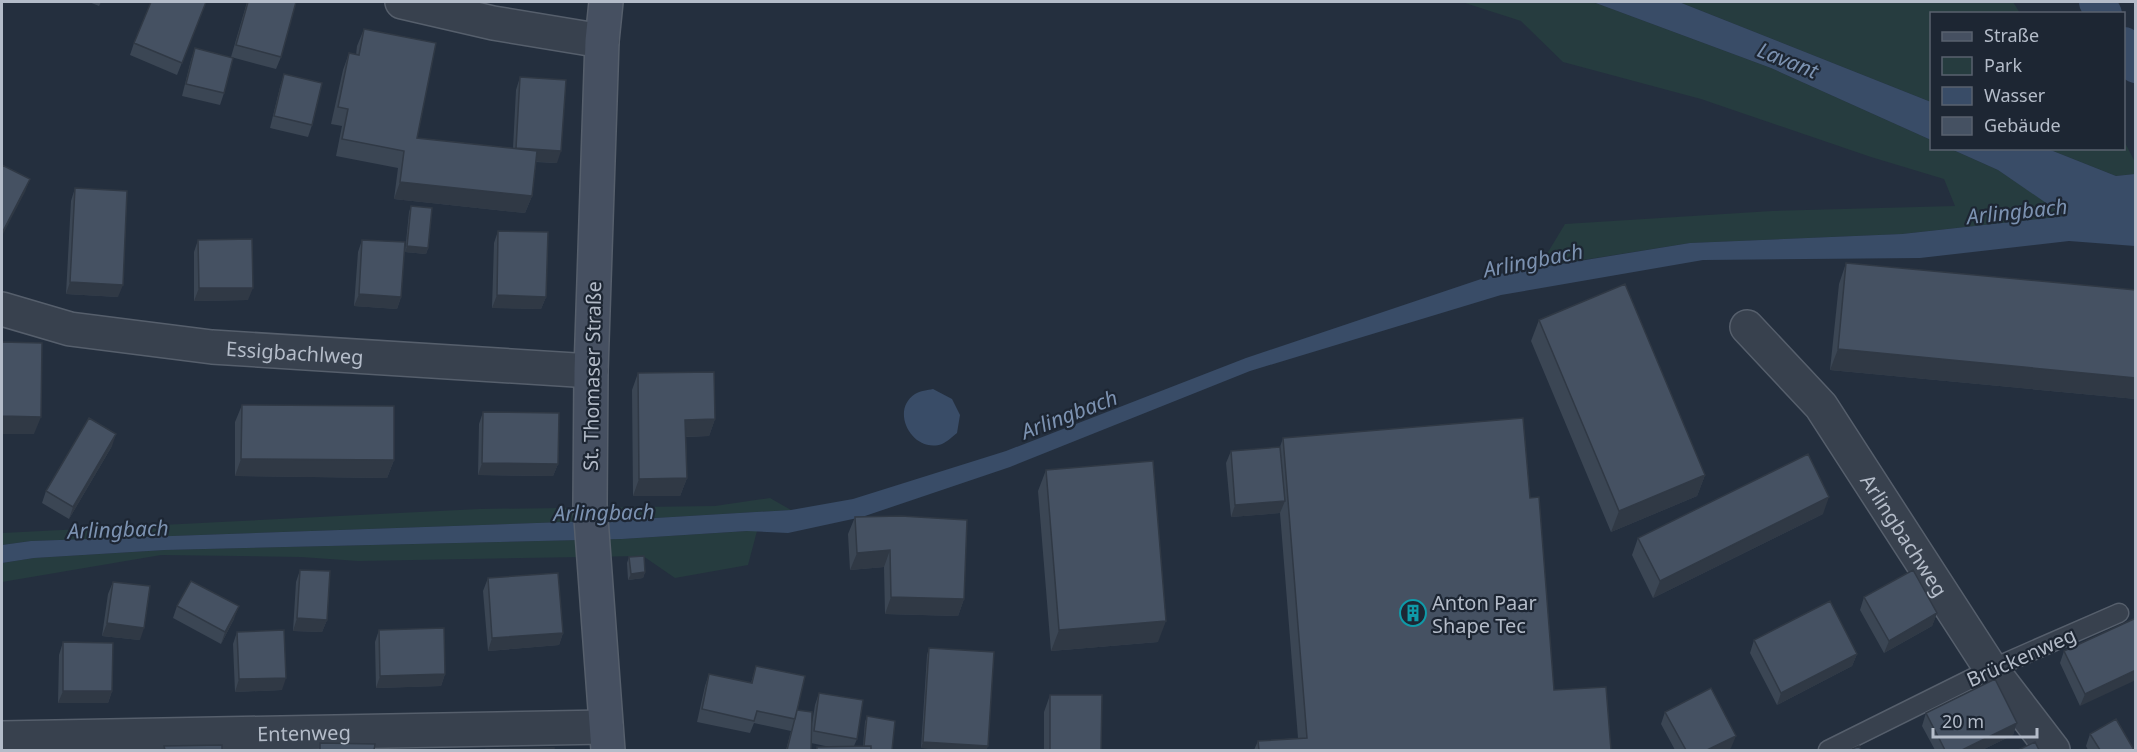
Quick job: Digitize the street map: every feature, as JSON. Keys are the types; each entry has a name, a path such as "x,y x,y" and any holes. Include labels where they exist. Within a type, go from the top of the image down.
{"main road":[{"name":"St. Thomaser Straße","path":"606,2 602,41 591,371 590,505 607,739"}],"street":[{"path":"402,2 493,23 602,41"},
{"name":"Essigbachlweg","path":"2,309 70,329 212,347 591,371"},
{"name":"Arlingbachweg","path":"1747,327 1821,406 1991,669 2053,750"},
{"name":"Entenweg","path":"2,738 607,739"}],"lane":[{"name":"Brückenweg","path":"1828,750 1991,669 2119,613"}],"green space":[{"path":"1462,2 1593,2 1771,68 1930,140 1930,150 1953,150 1998,170 2066,216 1902,234 1690,243 1539,267 1565,224 1772,211 1955,206 1944,179 1871,157 1701,99 1563,62 1521,21"},
{"path":"1679,2 2013,2 2019,12 1930,12 1930,102"},
{"path":"2125,143 2135,162 2135,174 2116,176 2051,150 2125,150"},
{"path":"770,498 791,510 622,520 31,541 2,545 2,533 479,509 715,506"},
{"path":"757,531 748,565 675,578 643,556 358,561 301,557 161,555 2,582 2,563 34,558 165,550 622,539"}],"water":[{"name":"Lavant","path":"1593,2 1679,2 1930,102 1930,140 1771,68"},
{"name":"Arlingbach","path":"1953,150 2051,150 2116,176 2135,174 2135,246 2069,241 1920,258 1703,260 1501,295 1250,371 1010,467 862,517 788,533 747,531 622,539 165,550 34,558 2,563 2,545 31,541 622,520 791,510 853,499 1006,451 1246,358 1493,275 1690,243 1902,234 2065,216 1998,170"},
{"path":"933,389 952,399 960,415 957,433 942,444 931,445 922,443 914,437 904,420 904,410 908,401 915,394"}],"building":[{"path":"151,2 206,2 182,63 134,43"},
{"path":"248,2 296,2 281,57 236,45"},
{"path":"364,29 436,43 417,138 537,151 532,196 400,182 404,151 342,139 348,109 338,107 349,53 359,55"},
{"path":"195,48 233,58 224,93 186,84"},
{"path":"284,74 322,83 312,125 274,116"},
{"path":"520,77 566,80 561,151 516,148"},
{"path":"2,165 30,179 2,233"},
{"path":"75,188 127,191 123,285 70,282"},
{"path":"411,206 432,208 428,248 407,246"},
{"path":"498,231 548,232 546,297 497,295"},
{"path":"252,239 253,288 199,288 198,240"},
{"path":"362,240 405,242 401,297 359,294"},
{"path":"1846,263 2136,290 2136,378 1838,349"},
{"path":"1625,284 1705,475 1619,511 1539,320"},
{"path":"2,342 42,343 41,417 2,416"},
{"path":"714,372 715,419 685,420 687,478 639,479 638,373"},
{"path":"242,405 394,406 394,460 241,459"},
{"path":"483,412 559,413 558,464 482,463"},
{"path":"89,418 116,434 73,507 46,491"},
{"name":"Anton Paar Shape Tec","path":"1523,418 1530,498 1539,497 1554,690 1606,687 1611,750 1259,750 1258,741 1307,738 1283,438"},
{"path":"1280,447 1285,501 1235,505 1231,451"},
{"path":"1808,454 1829,497 1660,581 1638,538"},
{"path":"1153,461 1166,621 1059,630 1046,470"},
{"path":"901,516 967,520 964,599 891,597 890,550 857,553 855,517"},
{"path":"644,556 645,572 631,574 629,557"},
{"path":"300,570 330,571 327,620 297,618"},
{"path":"1913,570 1937,613 1889,641 1864,597"},
{"path":"558,573 563,633 492,638 488,578"},
{"path":"191,581 239,606 225,632 177,606"},
{"path":"113,582 150,586 144,628 107,623"},
{"path":"1830,601 1857,654 1781,693 1754,640"},
{"path":"2136,618 2136,670 2085,694 2064,651"},
{"path":"444,628 445,674 380,676 379,630"},
{"path":"284,630 286,678 239,679 237,632"},
{"path":"63,642 113,643 112,691 63,691"},
{"path":"929,648 994,652 988,746 923,742"},
{"path":"756,666 805,676 795,719 757,711 754,721 702,709 709,674 752,683"},
{"path":"1995,679 2017,723 1962,750 1945,750 1926,713"},
{"path":"1711,688 1736,736 1707,750 1686,750 1665,712"},
{"path":"819,693 863,700 857,739 814,731"},
{"path":"1050,695 1102,695 1101,750 1050,750"},
{"path":"797,710 812,712 811,750 787,750"},
{"path":"867,716 895,721 892,750 871,750 871,746 864,746"},
{"path":"2116,719 2134,750 2100,750 2090,734"},
{"path":"2035,742 2039,750 2018,750"},
{"path":"320,743 375,744 374,750 320,750"},
{"path":"222,745 222,750 165,750 164,746"},
{"path":"871,746 871,750 817,750 817,747"},
{"path":"554,748 554,750 486,750 486,749"}],"waterway":[{"path":"2097,2 2103,12"},
{"path":"2125,47 2136,65"}],"place":[{"name":"Anton Paar Shape Tec","path":"1413,613"}]}
